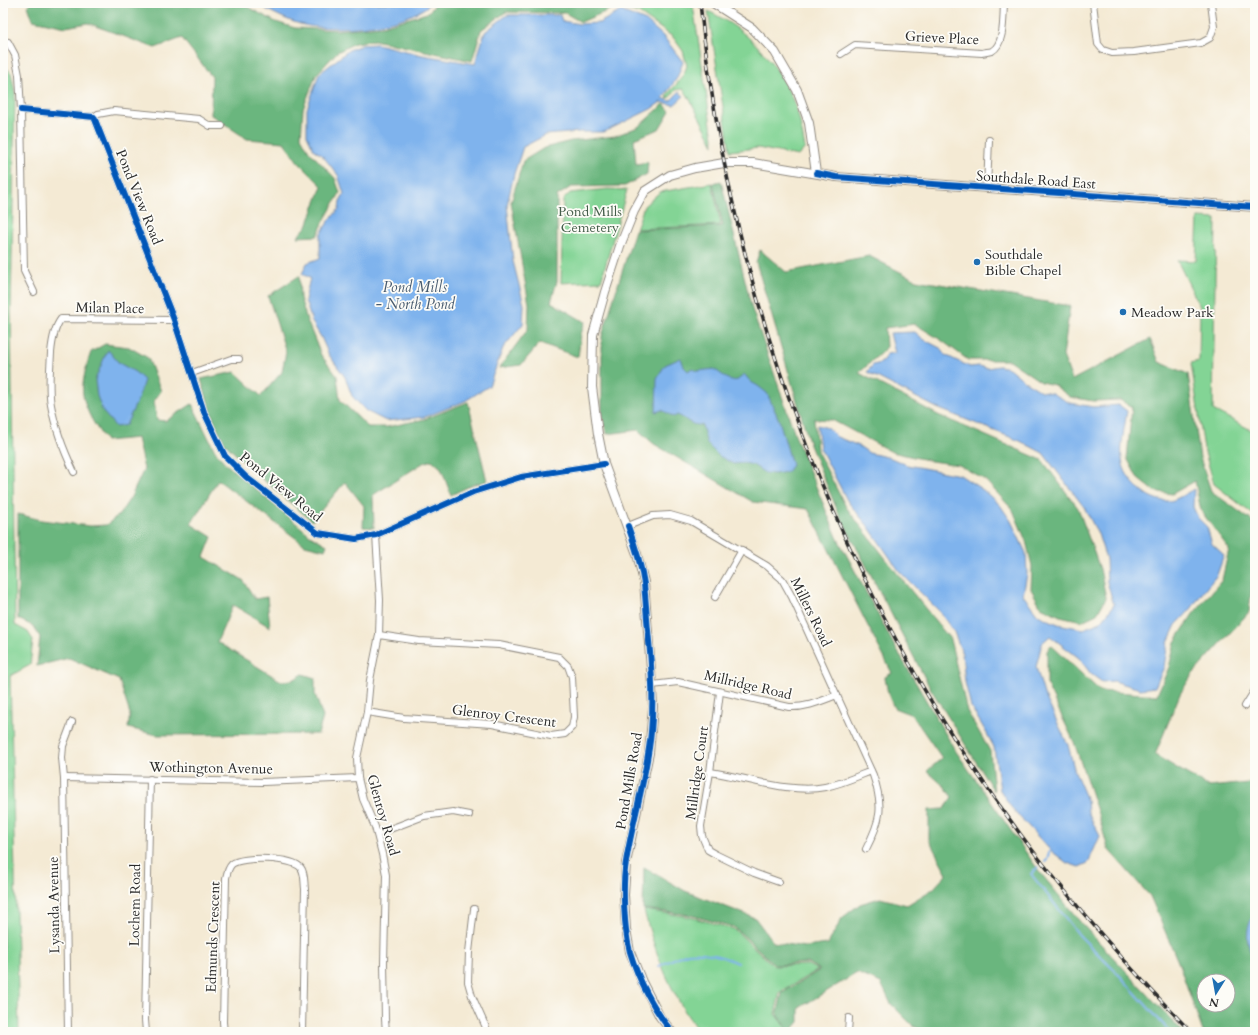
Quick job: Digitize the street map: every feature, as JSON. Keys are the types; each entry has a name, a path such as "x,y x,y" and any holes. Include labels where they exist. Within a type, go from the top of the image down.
{"main road":[{"path":"713,3 752,28 775,52 797,90 809,123 816,173"},
{"name":"Pond Mills Road","path":"672,1032 660,1017 642,982 630,952 626,929 624,895 626,863 649,753 653,707 652,685 644,582 638,554 604,464 598,434 592,387 594,335 605,292 620,246 634,211 645,191 670,175 695,168 724,163 753,163 816,173"},
{"name":"Southdale Road East","path":"816,173 836,177 1255,207"}],"street":[{"name":"Grieve Place","path":"841,54 855,45 982,53 993,50 999,44 1002,31 1004,3"},
{"path":"1092,3 1098,44 1103,50 1112,53 1134,52 1201,43 1210,38 1214,27 1211,3"},
{"path":"8,42 15,54 19,74 24,271 34,292"},
{"path":"21,110 94,117 98,114 114,111 199,120 210,126 222,126"},
{"name":"Pond View Road","path":"94,117 174,320 204,412 225,456 246,477 318,533 356,539 376,535 473,492 521,477 604,464"},
{"path":"987,188 989,140"},
{"name":"Milan Place","path":"74,472 54,420 51,405 49,378 56,325 62,319 174,320"},
{"path":"192,373 231,359 239,359"},
{"name":"Millers Road","path":"628,526 653,516 670,515 691,521 768,566 782,579 792,597 837,695 871,771 879,793 880,811 875,832 866,850"},
{"name":"Glenroy Road","path":"376,535 380,600 379,636 370,680 367,712 357,758 358,778 363,799 377,834 386,875 384,963 386,1032"},
{"path":"715,597 742,550"},
{"name":"Glenroy Crescent","path":"367,712 418,719 492,724 551,736 565,734 572,727 574,717 572,676 568,666 559,657 499,645 427,642 379,636"},
{"name":"Millridge Road","path":"652,685 678,682 789,708 799,708 811,705 837,695"},
{"path":"1245,706 1255,690"},
{"name":"Millridge Court","path":"720,692 710,772 700,826 705,845 708,850 715,854 754,873 780,882"},
{"name":"Lysanda Avenue","path":"68,1032 64,778 62,758 63,746 72,722"},
{"path":"710,772 732,775 784,787 804,789 824,787 839,783 871,771"},
{"name":"Wothington Avenue","path":"64,778 263,782 358,778"},
{"name":"Lochem Road","path":"146,1032 145,1012 150,779"},
{"path":"377,834 424,816 452,812 469,815"},
{"name":"Edmunds Crescent","path":"224,1032 226,878 228,870 232,864 239,861 285,860 293,862 302,869 304,878 302,1032"},
{"path":"474,909 468,952 468,982 472,996 488,1032"},
{"path":"848,1032 849,1018"}],"green space":[{"path":"30,3 240,3 276,22 295,28 337,30 383,26 427,13 437,3 604,3 614,8 581,22 565,13 506,12 481,30 472,61 374,40 355,43 337,52 316,75 303,109 301,137 309,151 335,178 340,193 317,236 297,237 307,226 322,186 298,162 284,142 247,139 211,115 212,77 182,38 155,48 88,23 66,27 33,20 28,6"},
{"path":"611,3 690,3 693,5 714,145 683,89 676,90 668,99 667,95 682,78 687,66 683,51 673,37 639,13 623,9"},
{"path":"708,11 723,19 749,38 770,61 779,74 794,103 801,125 805,148 798,156 758,148 730,151"},
{"path":"3,64 11,73 15,93 11,310 15,625 28,632 33,640 30,665 10,676 19,1032 3,1032"},
{"path":"664,104 670,111 659,129 634,139 636,164 648,162 647,174 625,186 571,187 557,196 557,281 551,302 585,322 581,334 578,357 540,343 521,365 499,368 528,329 529,304 511,202 523,161 544,148 571,141 615,136 638,127"},
{"path":"721,181 752,309 798,443 837,537 895,647 955,750 1039,871 1082,924 1183,1032 927,1032 913,1026 891,1004 881,983 857,973 799,1008 799,1022 790,1032 777,1015 782,993 820,970 808,963 775,965 734,927 690,915 643,909 644,867 685,891 755,918 773,942 805,947 828,944 842,918 860,904 880,898 907,905 933,889 947,874 929,840 929,810 944,809 952,797 945,787 927,771 942,758 912,715 894,708 888,694 885,677 892,673 808,509 753,502 654,444 638,430 607,434 602,417 602,336 635,230 723,226 713,183"},
{"name":"Pond Mills Cemetery","path":"712,183 721,225 636,229 644,206 660,192"},
{"name":"Pond Mills Cemetery","path":"608,189 627,190 601,281 561,283 563,200 570,193"},
{"path":"1198,218 1216,219 1213,410 1255,432 1255,516 1214,484 1204,449 1191,363 1199,361 1200,307 1177,260 1196,261"},
{"path":"760,250 786,272 869,256 916,280 1070,306 1063,356 1072,380 1150,339 1159,362 1188,374 1200,458 1211,491 1255,523 1255,555 1249,612 1192,675 1180,694 1155,755 1209,787 1248,783 1255,778 1255,1032 1203,1032 1196,1013 1236,1013 1236,973 1196,973 1196,1012 1179,964 1150,896 1108,849 1074,742 1047,685 1047,651 1051,645 1100,691 1157,695 1169,667 1175,642 1193,614 1222,580 1229,549 1201,511 1195,481 1172,494 1154,491 1137,477 1127,458 1132,407 1120,400 1093,401 1070,397 1054,385 1041,382 1009,360 968,360 941,340 915,324 885,328 886,348 859,373 938,415 1042,460 1078,508 1100,569 1106,598 1097,614 1082,621 1060,616 1041,607 1031,589 1032,566 1026,541 1013,510 985,480 959,465 931,461 892,452 832,420 814,419 817,451 846,507 950,639 967,711 990,751 994,791 929,686 838,512 810,445 756,262"},
{"path":"299,276 300,298 308,323 321,355 337,376 340,400 368,427 387,427 425,419 468,402 487,481 472,485 451,495 441,468 432,460 423,463 373,495 374,528 363,527 364,506 345,482 312,521 261,478 225,444 214,421 201,379 235,372 261,396 282,372 286,352 268,296"},
{"path":"105,344 129,347 148,358 161,391 154,401 157,420 166,421 192,404 215,451 226,464 310,535 327,545 325,550 305,545 218,480 191,524 212,537 204,557 243,580 255,599 267,597 270,627 233,605 217,642 281,681 293,680 303,674 315,678 315,694 323,717 318,734 157,735 128,728 130,714 119,680 69,658 37,666 40,637 33,626 18,619 18,514 41,520 90,526 106,525 119,515 131,497 144,469 137,438 106,441 92,420 84,402 83,385 91,352"},
{"path":"644,910 690,917 734,929 774,966 808,965 818,970 780,992 775,1014 789,1032 699,1032 681,1004 666,974 653,943"}],"water":[{"path":"256,3 431,3 420,11 405,18 370,26 334,28 298,24 279,16"},
{"name":"Pond Mills - North Pond","path":"621,11 646,21 663,36 683,62 677,78 663,98 670,101 679,92 684,96 674,105 661,102 651,109 604,132 579,132 546,135 523,147 514,174 507,205 513,261 524,305 523,324 503,348 489,386 465,401 425,417 386,421 366,411 352,396 345,377 329,355 312,322 305,300 310,278 302,274 307,263 320,258 320,235 328,222 339,209 340,201 344,194 338,175 322,155 314,150 307,135 307,109 319,74 349,50 362,45 377,44 422,55 475,64 485,32 507,15 560,15 562,21 580,24 599,23"},
{"path":"915,332 923,339 942,349 945,355 970,367 979,366 987,368 999,366 1009,368 1026,382 1041,391 1052,393 1070,403 1093,407 1119,405 1127,411 1122,442 1122,460 1128,475 1139,489 1153,498 1161,500 1172,501 1194,489 1193,507 1198,518 1207,527 1212,544 1224,555 1217,575 1191,609 1176,625 1168,642 1164,667 1155,687 1140,689 1114,681 1102,682 1091,674 1079,658 1050,636 1042,643 1036,667 1044,694 1068,745 1075,772 1087,800 1088,813 1100,836 1088,863 1079,867 1067,863 1050,850 1011,807 1000,790 994,747 971,707 965,682 962,653 954,632 939,611 900,572 868,526 848,502 820,448 817,425 828,428 837,437 859,446 869,453 891,458 907,465 960,475 983,490 1000,505 1011,521 1026,553 1027,574 1023,595 1038,615 1058,624 1083,629 1101,622 1114,605 1107,582 1106,559 1098,534 1084,507 1043,453 1020,441 937,408 867,372 873,365 881,363 887,354 895,353 890,333"},
{"path":"108,350 119,363 135,372 144,380 138,399 126,425 116,427 103,412 97,396 95,380"},
{"path":"681,358 684,367 688,371 692,368 697,371 714,369 731,381 738,380 744,374 751,382 767,393 779,420 792,465 787,472 774,474 765,473 753,465 744,463 733,464 719,456 707,444 702,425 691,423 677,415 674,417 662,410 656,412 657,378 665,365"},
{"path":"1255,913 1255,963 1248,944 1248,932 1251,919"}],"waterway":[{"path":"1045,862 1050,850"},
{"path":"1038,867 1031,874 1079,935 1121,977 1170,1032"},
{"path":"659,966 688,953 714,955 738,963"}],"railway":[{"path":"700,3 716,117 739,229 769,339 807,448 852,553 904,655 964,753 1030,847 1108,942 1191,1032"}],"cycle path":[{"path":"21,110 94,117 174,320 204,412 225,456 246,477 318,533 356,539 376,535 473,492 521,477 604,464"},
{"path":"816,173 836,177 1255,207"},
{"path":"628,526 638,555 644,584 651,664 652,721 643,781 626,862 624,895 625,920 630,952 637,973 647,994 672,1032"}],"place":[{"name":"Southdale Bible Chapel","path":"977,262"},
{"name":"Meadow Park","path":"1123,312"}]}
